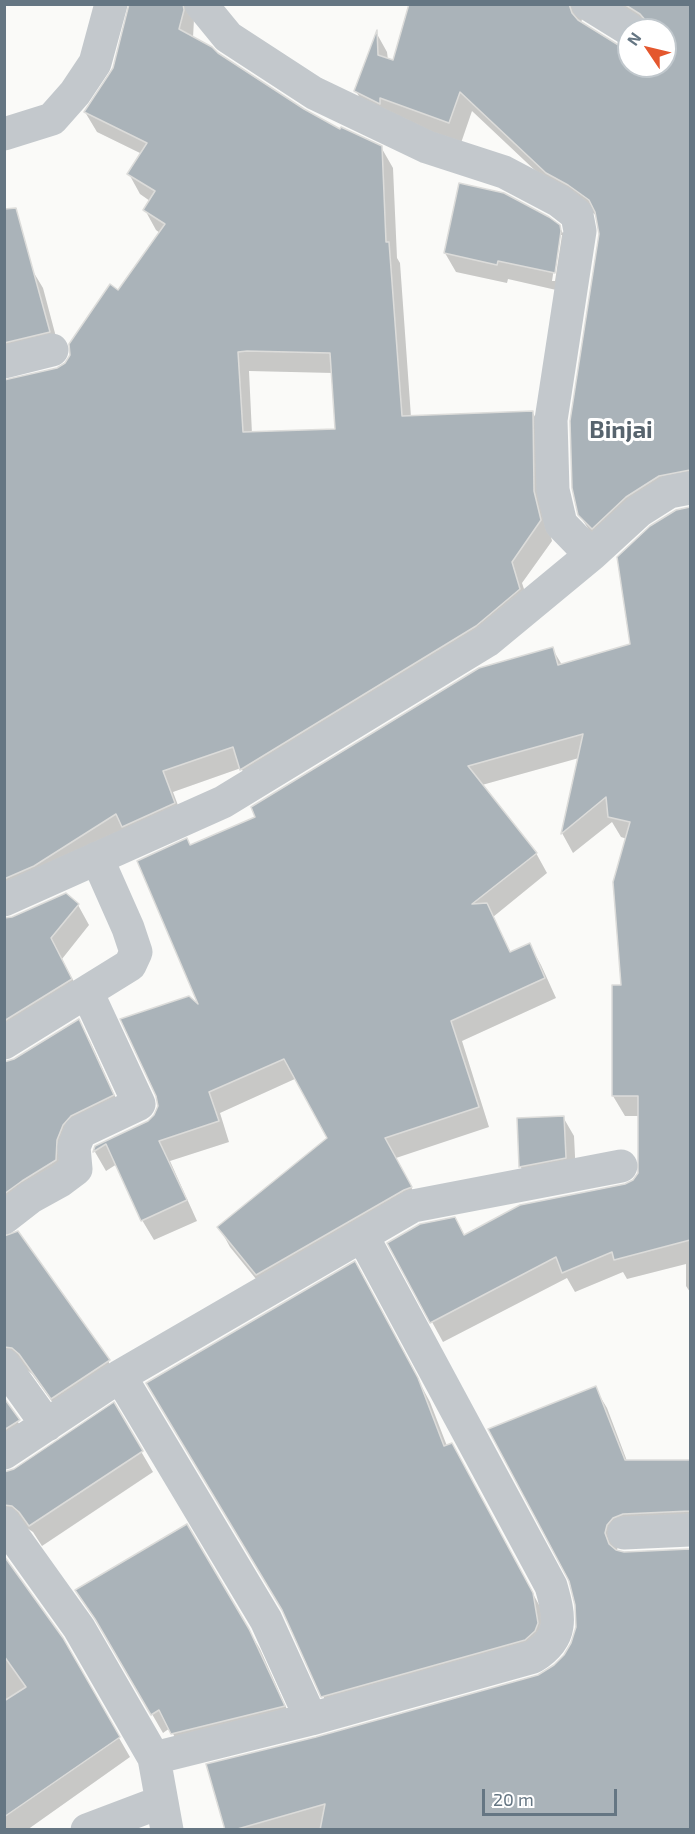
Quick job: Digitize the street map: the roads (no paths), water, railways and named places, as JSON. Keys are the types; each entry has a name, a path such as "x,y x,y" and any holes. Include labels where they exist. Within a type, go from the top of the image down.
{"street":[{"path":"4,134 52,119 75,93 95,63 111,4"},
{"path":"201,4 228,37 314,93 427,147 504,172 559,201 577,214 580,231 551,420 553,490 561,524 591,555"},
{"path":"588,4 617,22"},
{"path":"4,362 52,350"},
{"path":"4,900 223,802 487,641 591,555 639,511 669,492 690,488"},
{"path":"4,1043 130,965 136,952 128,928 97,858"},
{"path":"4,1218 76,1169 74,1147 80,1132 139,1104 87,992"},
{"path":"4,1453 120,1376 413,1206 621,1166"},
{"path":"154,1758 311,1719 533,1657 546,1649 555,1638 556,1604 551,1586 363,1237"},
{"path":"4,1365 47,1425"},
{"path":"120,1376 266,1620 311,1719"},
{"path":"4,1523 79,1628 154,1758 164,1816 87,1830"},
{"path":"624,1533 690,1530"}],"district":[{"name":"Binjai","path":"621,430"}]}
